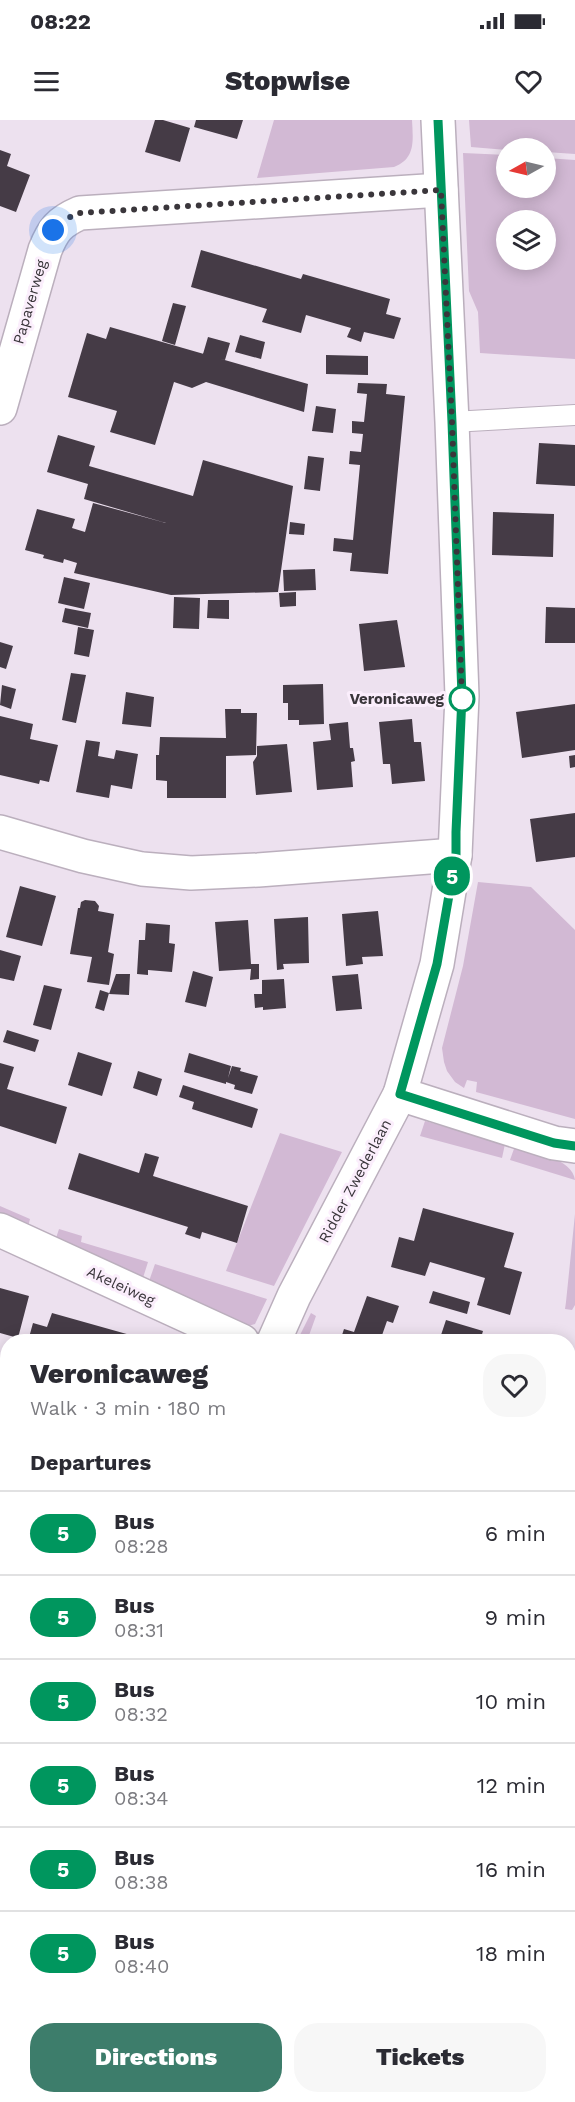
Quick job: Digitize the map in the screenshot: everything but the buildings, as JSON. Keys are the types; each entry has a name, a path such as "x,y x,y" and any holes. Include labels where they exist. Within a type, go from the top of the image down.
{"street":[{"name":"Ridder Zwederlaan","path":"276,1334 400,1094 437,964 456,855 462,696 438,120"},
{"name":"Papaverweg","path":"0,408 45,250 53,230 68,218 80,213 441,190"},
{"path":"0,832 82,856 142,869 192,873 456,855"},
{"path":"400,1094 554,1143 575,1146"},
{"name":"Akeleiweg","path":"0,1230 227,1334"}],"lane":[{"path":"452,422 575,416"}],"shaded area":[{"path":"274,120 412,120 412,148 406,159 394,167 257,178"},
{"path":"469,120 575,120 575,154 556,153 556,138 496,138 496,149 471,147"},
{"path":"463,153 496,154 496,198 556,198 556,159 575,160 575,359 480,353 478,312 469,291"},
{"path":"478,882 531,887 575,930 575,1119 476,1092 477,1082 467,1080 464,1088 455,1082 447,1071 442,1048 463,966"},
{"path":"425,1121 505,1144 502,1158 420,1136"},
{"path":"280,1133 342,1152 274,1286 226,1271"},
{"path":"515,1146 560,1161 573,1173 575,1180 510,1160"},
{"path":"0,1206 30,1219 28,1227 0,1216"},
{"path":"575,1214 575,1305 572,1310 565,1309"},
{"path":"59,1229 82,1236 81,1242 148,1262 142,1281 56,1238"},
{"path":"155,1264 267,1299 255,1324 248,1326 148,1284"},
{"path":"311,1313 316,1316 310,1334 300,1334"}],"bus line":[{"name":"5","path":"438,120 462,696 456,855 437,964 400,1094 554,1143 575,1146"}],"place":[{"name":"Veronicaweg","path":"462,699"}],"route":[{"path":"53,230 68,218 80,213 441,190 462,699"}]}
